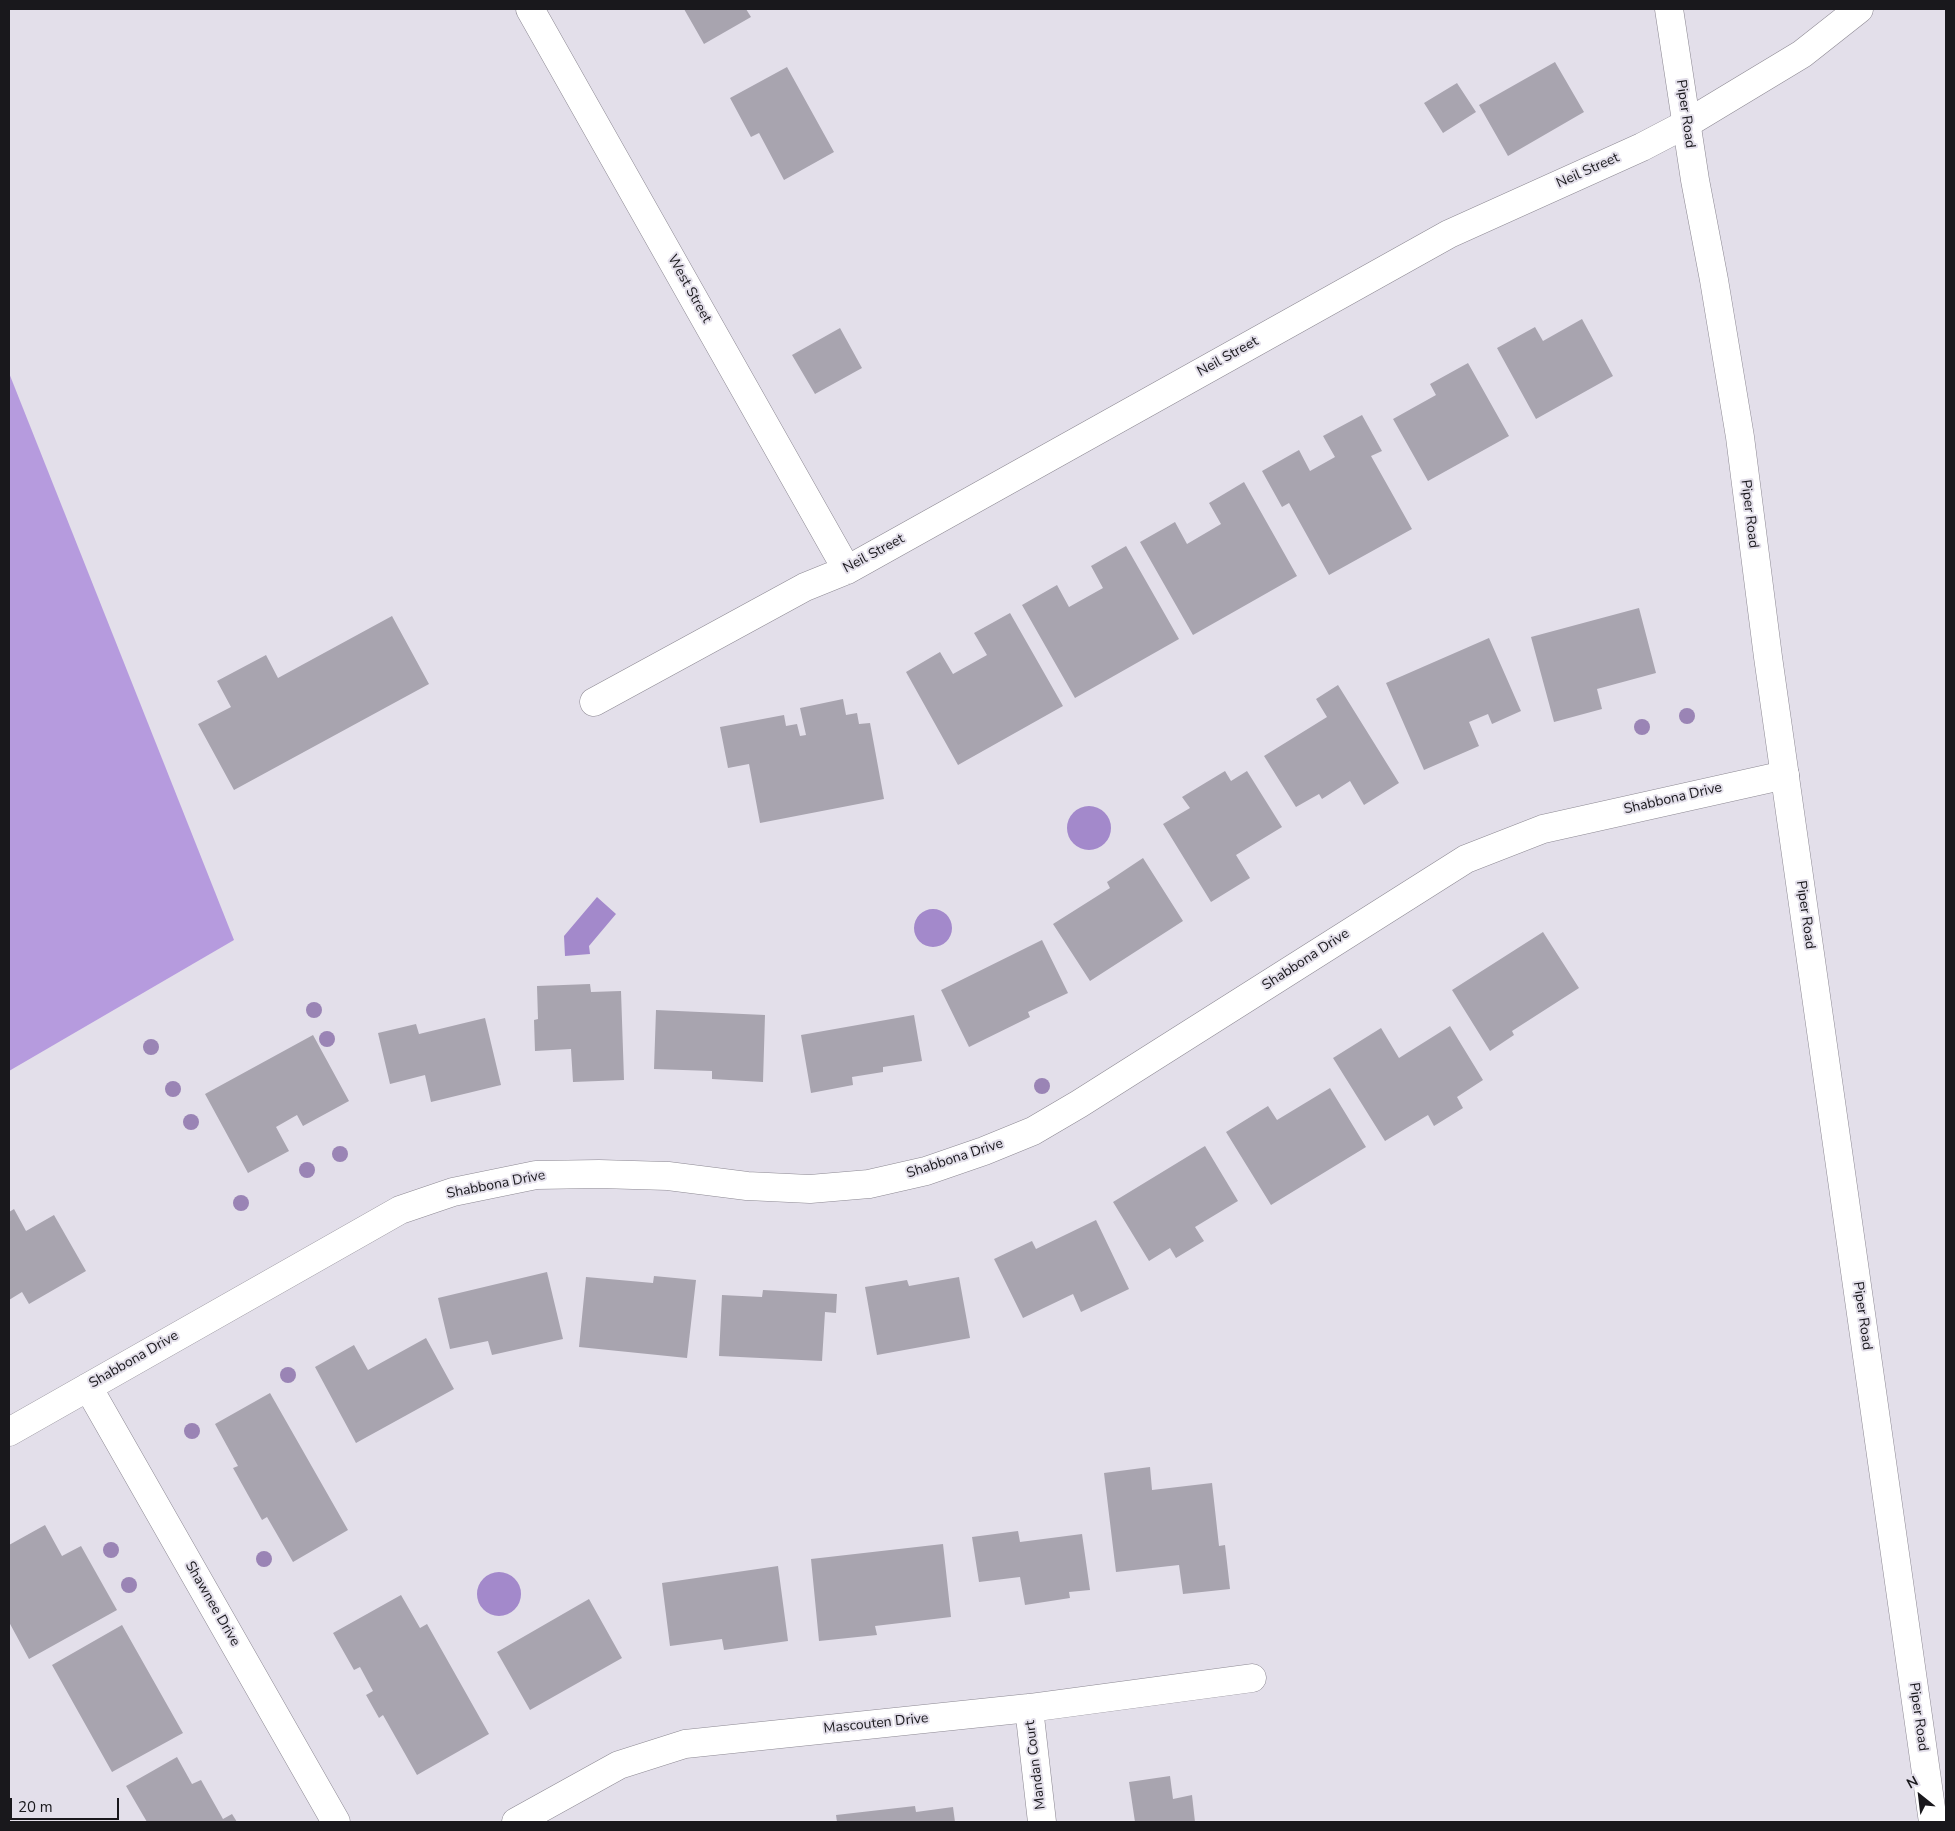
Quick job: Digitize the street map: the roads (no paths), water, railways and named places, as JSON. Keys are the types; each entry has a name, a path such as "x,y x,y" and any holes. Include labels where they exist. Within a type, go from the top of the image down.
{"street":[{"name":"West Street","path":"530,9 847,570"},
{"name":"Piper Road","path":"1670,9 1686,124 1740,437 1785,774 1933,1822"},
{"name":"Neil Street","path":"594,702 805,587 847,570 1449,234 1642,147 1686,124 1802,54 1859,9"},
{"name":"Shabbona Drive","path":"9,1432 400,1210 452,1192 536,1175 599,1174 668,1176 746,1186 810,1189 869,1184 926,1171 984,1151 1033,1131 1079,1104 1466,859 1543,829 1785,774"},
{"name":"Shawnee Drive","path":"88,1387 336,1822"},
{"name":"Mascouten Drive","path":"516,1822 619,1764 685,1744 1029,1708 1252,1678"},
{"name":"Mandan Court","path":"1029,1708 1042,1822"}]}
